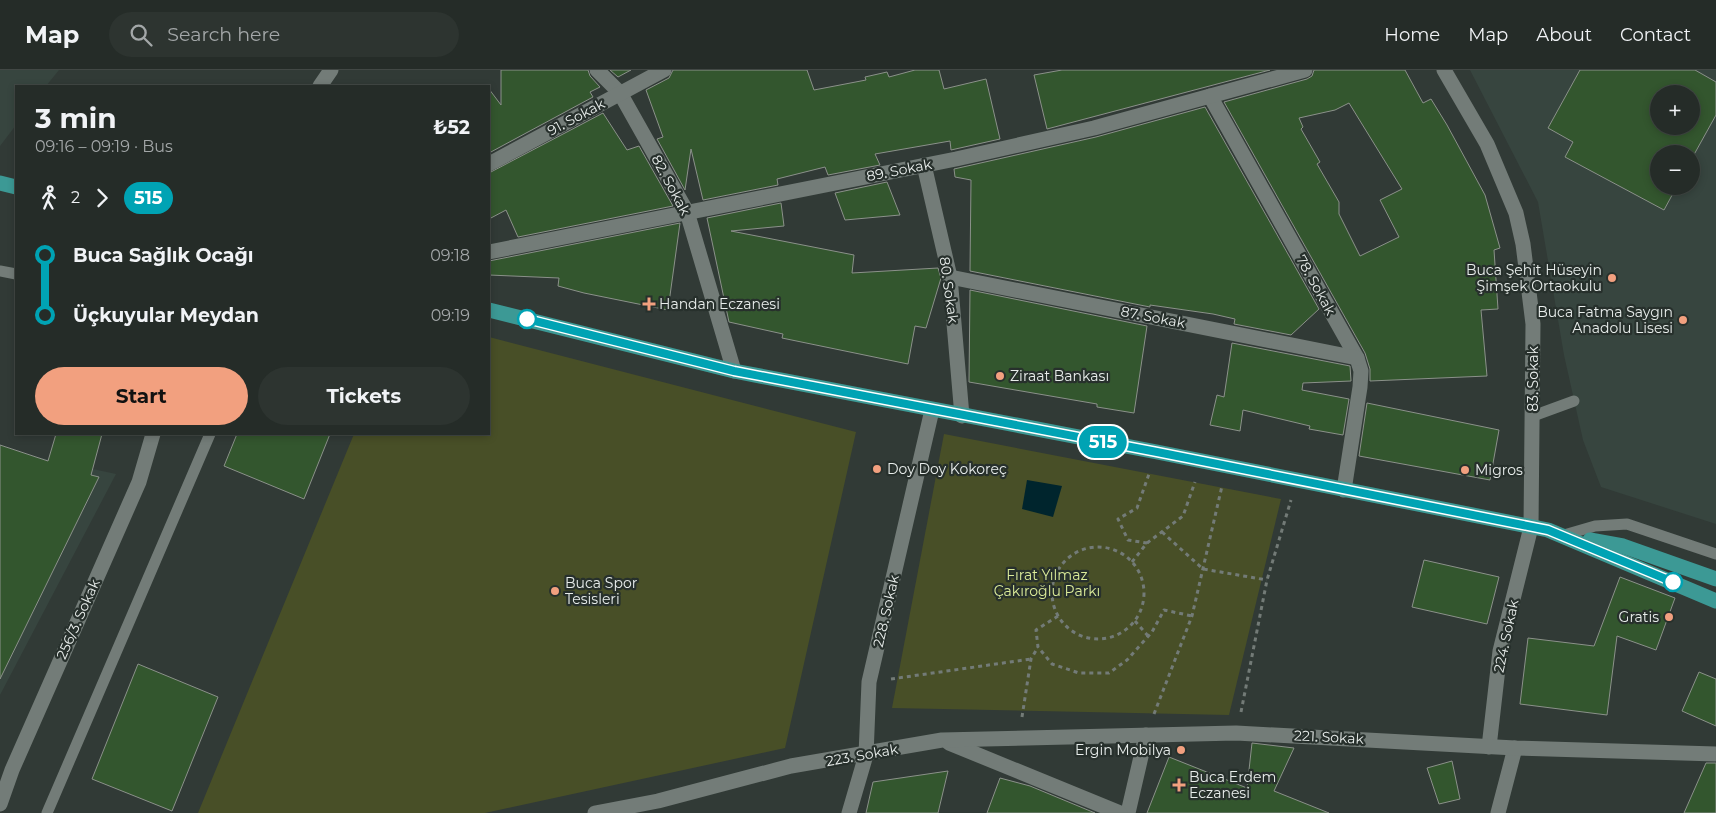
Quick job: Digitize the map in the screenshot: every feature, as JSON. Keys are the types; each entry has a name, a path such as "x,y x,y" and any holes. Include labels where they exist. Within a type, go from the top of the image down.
{"main road":[{"path":"0,182 15,187"},
{"path":"490,310 734,371 1203,461 1623,546 1716,579"},
{"path":"1564,535 1716,601"}],"street":[{"path":"321,85 332,70"},
{"name":"82. Sokak","path":"597,70 620,93 687,212 734,371"},
{"name":"91. Sokak","path":"490,163 664,70"},
{"name":"89. Sokak","path":"490,252 924,165 1094,128 1305,70"},
{"name":"83. Sokak","path":"1444,70 1487,144 1516,213 1523,244 1531,297 1533,416 1531,527"},
{"name":"78. Sokak","path":"1210,96 1357,358 1361,371 1360,387 1344,490"},
{"name":"80. Sokak","path":"924,165 950,277 962,416"},
{"name":"87. Sokak","path":"950,277 1357,358"},
{"name":"228. Sokak","path":"849,813 866,754 870,682 932,410"},
{"name":"256/3. Sokak","path":"0,804 16,762 139,482 154,435"},
{"name":"224. Sokak","path":"1489,747 1500,651 1531,527"},
{"name":"221. Sokak","path":"942,740 1236,732 1489,747 1716,754"},
{"path":"1128,813 1146,735"},
{"path":"942,740 1120,813"},
{"name":"223. Sokak","path":"594,813 657,807 792,766 942,740"},
{"path":"1498,813 1515,748"}],"lane":[{"path":"0,270 15,274"},
{"path":"1533,416 1574,401"},
{"path":"47,813 210,435"},
{"path":"1564,535 1595,526 1627,524 1716,554"}],"path":[{"path":"1147,543 1128,540 1118,519 1136,508 1157,452"},
{"path":"1132,562 1147,543 1183,516 1203,461"},
{"path":"1146,735 1192,616 1227,466"},
{"path":"1236,732 1268,580 1296,480"},
{"path":"1162,532 1203,569 1268,580"},
{"path":"1097,546 1113,549 1127,556 1132,562 1138,568 1144,584 1145,600 1140,615 1116,637 1102,640 1087,638 1073,633 1058,616 1052,596 1053,582 1059,568 1068,557 1081,550 1097,546"},
{"path":"1058,616 1036,630 1038,647 1052,664 1079,673 1109,673 1127,660 1148,636 1164,610 1192,616"},
{"path":"1135,621 1148,636"},
{"path":"1019,738 1031,659 1038,647"},
{"path":"870,682 1031,659"}],"shaded area":[{"path":"0,70 59,70 47,85 15,85 15,126 0,146"},
{"name":"Buca Şehit Hüseyin Şimşek Ortaokulu","path":"1470,70 1716,70 1716,524 1601,487 1583,440 1564,355 1538,202"},
{"path":"0,449 116,474 0,695"}],"green space":[{"name":"Buca Spor Tesisleri","path":"490,337 856,432 785,748 485,813 198,813 354,435 490,435"},
{"name":"Fırat Yılmaz Çakıroğlu Parkı","path":"944,434 1281,499 1229,715 892,708"}],"water":[{"path":"1027,480 1062,486 1053,517 1022,509"}],"building":[{"path":"501,70 588,70 590,76 600,87 590,92 593,97 490,152 490,90 501,105"},
{"path":"610,70 631,70 618,77"},
{"path":"673,70 807,70 814,90 866,80 865,77 887,72 889,77 915,70 939,70 944,89 986,79 1000,139 951,150 950,141 875,154 880,165 828,175 825,167 777,179 778,185 703,200 691,149 685,190 657,139 663,137 646,90 669,78"},
{"path":"1062,70 1270,70 1047,129 1034,75"},
{"path":"1314,70 1405,70 1423,103 1431,99 1447,125 1485,195 1500,248 1494,250 1498,309 1481,310 1487,376 1370,381 1370,369 1365,353 1224,102 1312,76","holes":["1349,103 1402,189 1380,200 1399,237 1360,256 1339,214 1339,202 1317,164 1320,162 1301,129 1303,127 1299,118 1335,110"]},
{"path":"1580,70 1695,70 1716,82 1716,115 1699,145 1650,145 1650,195 1672,195 1664,210 1565,157 1573,142 1548,128"},
{"path":"1205,107 1319,309 1291,335 1234,324 1235,319 1213,314 1150,305 1150,307 970,271 971,180 955,177 954,169 1096,137"},
{"path":"603,113 627,150 639,146 673,206 518,237 506,210 490,218 490,172"},
{"path":"887,182 900,215 845,220 835,193"},
{"path":"781,203 784,226 731,231 854,255 852,273 938,268 941,278 926,328 915,326 908,364 782,338 783,334 729,322 707,218"},
{"path":"680,223 668,310 558,286 559,278 490,275 490,261"},
{"path":"970,290 1147,326 1134,413 1097,407 1097,404 969,382"},
{"path":"1232,343 1350,366 1351,381 1303,383 1302,390 1349,399 1343,435 1309,429 1310,426 1243,410 1240,431 1210,425 1217,395 1224,397"},
{"path":"1367,403 1499,430 1490,480 1359,456"},
{"path":"56,435 102,435 91,475 99,477 0,679 0,445 48,461"},
{"path":"237,435 330,435 304,499 224,466"},
{"path":"1424,560 1499,577 1487,624 1412,607"},
{"path":"1620,577 1675,598 1656,650 1617,636 1607,715 1520,704 1528,638 1594,646"},
{"path":"138,664 218,697 172,811 92,779"},
{"path":"1699,672 1716,679 1716,726 1682,711"},
{"path":"1252,743 1294,748 1274,791 1329,813 1147,813 1169,757 1247,788"},
{"path":"1452,761 1460,799 1439,804 1427,768"},
{"path":"1706,763 1716,763 1716,813 1684,813"},
{"path":"948,771 938,813 866,813 873,782"},
{"path":"1000,778 1030,786 1095,813 987,813"}],"bus line":[{"name":"515","path":"527,319 734,371 1157,452 1548,530 1564,535 1673,582"}],"place":[{"name":"Buca Şehit Hüseyin Şimşek Ortaokulu","path":"1612,278"},
{"name":"Handan Eczanesi","path":"649,304"},
{"name":"Buca Fatma Saygın Anadolu Lisesi","path":"1683,320"},
{"name":"Ziraat Bankası","path":"1000,376"},
{"name":"Doy Doy Kokoreç","path":"877,469"},
{"name":"Migros","path":"1465,470"},
{"name":"Buca Spor Tesisleri","path":"555,591"},
{"name":"Gratis","path":"1669,617"},
{"name":"Ergin Mobilya","path":"1181,750"},
{"name":"Buca Erdem Eczanesi","path":"1179,785"}]}
